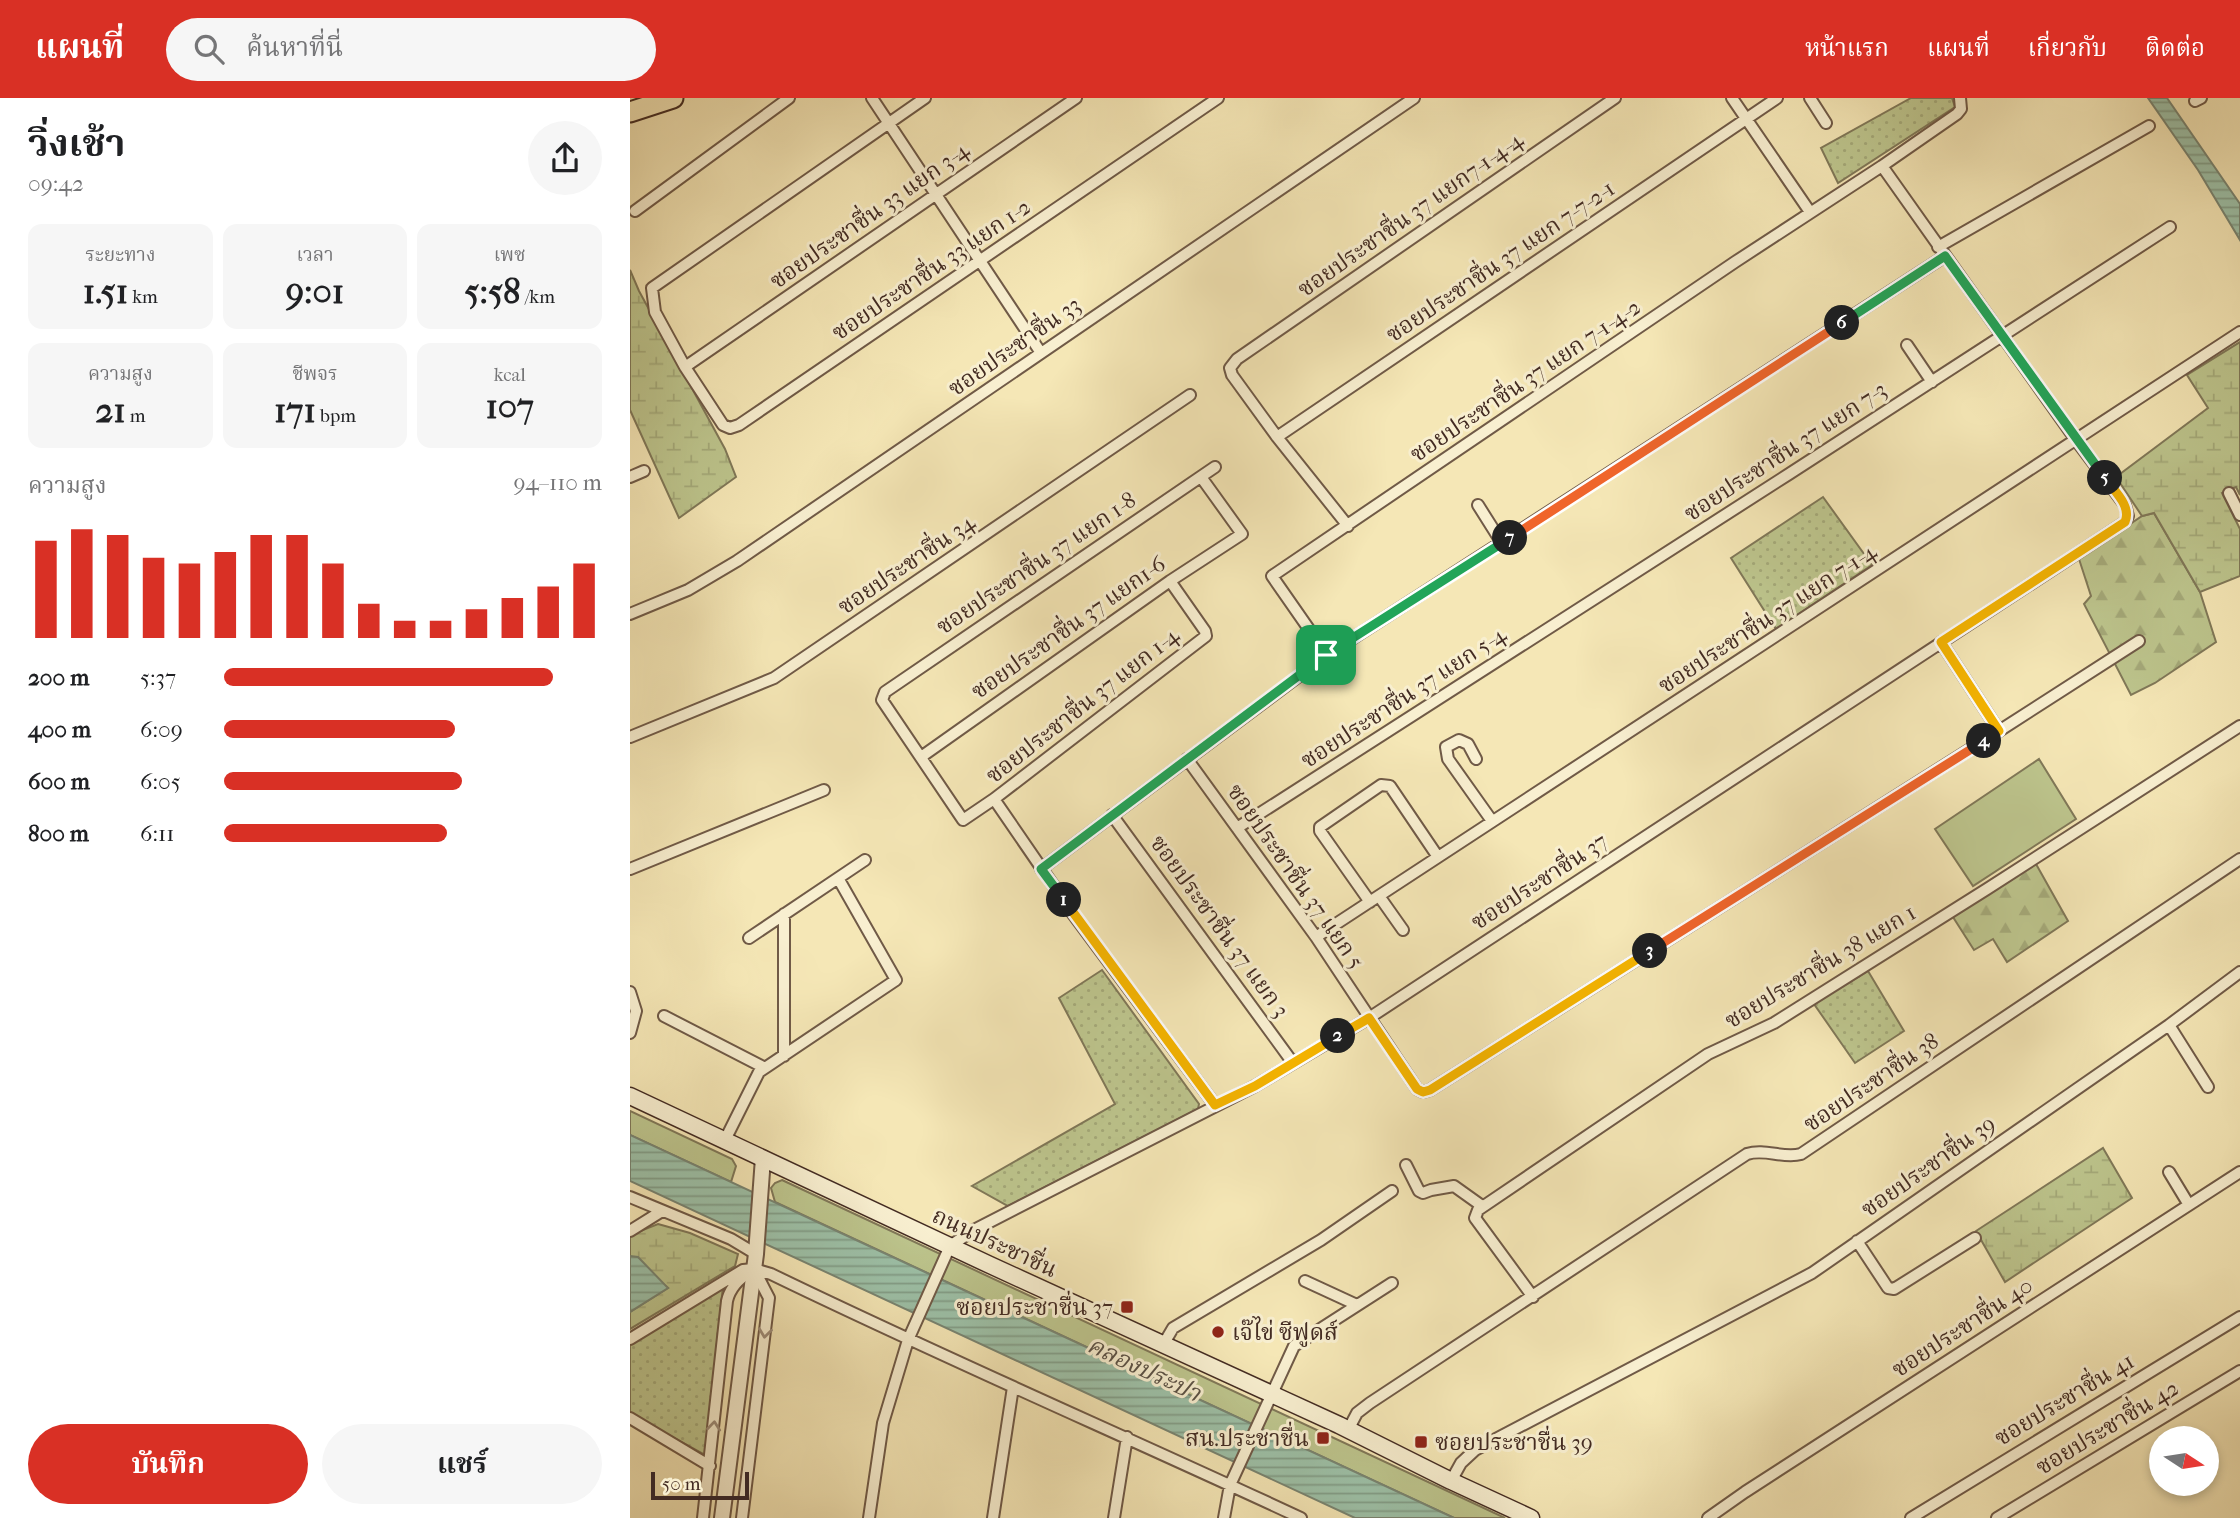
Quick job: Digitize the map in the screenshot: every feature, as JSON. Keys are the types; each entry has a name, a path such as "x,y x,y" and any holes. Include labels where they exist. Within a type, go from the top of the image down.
{"highway":[{"path":"630,112 673,98"}],"main road":[{"name":"ถนนประชาชื่น","path":"630,1096 1272,1394 1531,1518"}],"street":[{"path":"635,211 789,98"},
{"path":"872,98 1041,353"},
{"path":"685,367 655,312 652,288 925,98"},
{"name":"ซอยประชาชื่น 33 แยก 3-4","path":"685,367 1076,98"},
{"name":"ซอยประชาชื่น 33 แยก 1-2","path":"685,367 723,425 730,428 739,425 1218,98"},
{"name":"ซอยประชาชื่น 33","path":"630,614 688,590 737,561 1413,98"},
{"name":"ซอยประชาชื่น 37 แยก7-1-4-4","path":"1277,437 1232,375 1230,368 1237,359 1615,98"},
{"path":"1732,98 1810,212"},
{"name":"ซอยประชาชื่น 37 แยก 7-7-2-1","path":"1277,437 1777,98"},
{"path":"1810,98 1826,123"},
{"name":"ซอยประชาชื่น 37 แยก 7-1-4-2","path":"1326,655 1272,576 1957,114 1961,108 1960,98"},
{"path":"1041,869 1326,655 1502,543 1941,252 2149,126"},
{"path":"1882,166 2076,440"},
{"name":"ซอยประชาชื่น 37 แยก 7-3","path":"1591,601 2169,227"},
{"name":"ซอยประชาชื่น 37 แยก 7-1-4","path":"1316,937 2240,332"},
{"path":"1907,345 1932,382"},
{"name":"ซอยประชาชื่น 34","path":"630,737 774,678 1190,396"},
{"path":"1277,437 1348,526"},
{"name":"ซอยประชาชื่น 37","path":"950,1246 974,1230 1255,1086 1369,1018 2121,525 2127,516 2125,505 2076,440"},
{"name":"ซอยประชาชื่น 37 แยก 1-8","path":"921,757 882,700 885,692 1216,467"},
{"path":"630,477 644,471"},
{"name":"ซอยประชาชื่น 37 แยก1-6","path":"921,757 1170,581 1242,534 1201,477"},
{"path":"2229,493 2240,514"},
{"path":"1478,505 1502,543"},
{"name":"ซอยประชาชื่น 37 แยก 1-4","path":"921,757 963,820 994,799 1207,634 1170,581"},
{"name":"ซอยประชาชื่น 37 แยก 5-4","path":"1237,828 1591,601"},
{"path":"1941,642 1999,731 2138,641"},
{"name":"ซอยประชาชื่น 38 แยก 1","path":"1482,1206 1708,1054 1785,1016 2240,726"},
{"name":"ซอยประชาชื่น 37 แยก 5","path":"1187,759 1316,937 1417,1089 1423,1092 1999,731"},
{"path":"1476,759 1468,744 1459,740 1446,747 1448,759 1493,821"},
{"path":"1403,930 1374,899 1320,831 1320,827 1381,785 1391,786 1438,857"},
{"path":"630,869 824,790"},
{"path":"994,799 1041,869 1215,1105"},
{"name":"ซอยประชาชื่น 37 แยก 3","path":"1112,815 1293,1063"},
{"name":"ซอยประชาชื่น 38","path":"1348,1430 1356,1415 1370,1403 1747,1154 1801,1154 2240,859"},
{"path":"749,938 865,860"},
{"path":"725,1140 759,1072 896,980 838,878"},
{"path":"784,914 784,1056"},
{"name":"ซอยประชาชื่น 39","path":"1451,1481 1461,1463 1475,1450 1812,1273 2169,1026 2240,972"},
{"path":"630,992 636,1011 630,1033"},
{"path":"664,1017 765,1068"},
{"path":"2169,1026 2208,1087"},
{"path":"722,1518 754,1269 763,1158"},
{"path":"1406,1165 1419,1191 1423,1193 1454,1186 1482,1206 1475,1218 1533,1297"},
{"path":"2169,1172 2189,1205"},
{"name":"ซอยประชาชื่น 40","path":"1708,1518 2240,1172"},
{"path":"1163,1345 1173,1328 1321,1240 1392,1191"},
{"path":"630,1197 756,1248"},
{"path":"630,1231 662,1211"},
{"path":"1857,1241 1883,1282 1888,1288 1894,1289 1975,1238"},
{"path":"869,1518 883,1423 908,1340 950,1246"},
{"path":"703,1518 727,1301 729,1292 742,1277 754,1269"},
{"path":"742,1518 769,1298 754,1269"},
{"path":"630,1339 735,1273 754,1269 771,1274 1013,1387 1232,1482 1301,1518"},
{"path":"1305,1281 1357,1305"},
{"path":"1224,1518 1232,1482 1294,1346 1392,1283"},
{"name":"ซอยประชาชื่น 41","path":"1911,1518 2240,1317"},
{"name":"ซอยประชาชื่น 42","path":"1997,1518 2240,1371"},
{"path":"993,1518 1013,1387"},
{"path":"630,1418 710,1466"},
{"path":"1114,1518 1127,1437"}],"green space":[{"path":"1911,98 1952,98 1955,107 1838,183 1821,148"},
{"path":"630,270 725,449 736,477 679,518 630,410"},
{"path":"2240,342 2240,495 2236,487 2222,493 2240,529 2240,576 2200,592 2154,513 2142,516 2116,477 2208,408 2187,375"},
{"path":"1823,497 1872,565 1776,629 1731,558"},
{"path":"2154,513 2200,592 2216,642 2155,683 2131,695 2084,604 2091,596 2079,559 2142,516"},
{"path":"2039,759 2076,819 1973,886 1935,829"},
{"path":"2036,864 2068,921 2007,962 1993,939 1974,950 1953,917"},
{"path":"1102,970 1199,1104 1198,1109 1008,1206 972,1186 1115,1104 1059,998"},
{"path":"1868,971 1904,1031 1855,1063 1814,1004"},
{"path":"630,1111 732,1159 736,1166 731,1182 630,1135"},
{"path":"2103,1148 2132,1198 2005,1282 1976,1231"},
{"path":"782,1180 1505,1518 1454,1518 775,1202 771,1188"},
{"path":"658,1224 690,1233 738,1254 735,1266 630,1329 630,1312 668,1288 630,1256 630,1235"},
{"path":"723,1286 705,1455 630,1414 630,1344"}],"shaded area":[{"path":"2148,98 2167,98 2240,204 2240,240 2198,170"},
{"path":"630,1135 1454,1518 1355,1518 630,1181"},
{"path":"630,1256 638,1257 668,1288 630,1312"}],"place":[{"name":"ซอยประชาชื่น 37","path":"1127,1307"},
{"name":"เจ๊ไข่ ซีฟูดส์","path":"1218,1332"},
{"name":"สน.ประชาชื่น","path":"1323,1438"},
{"name":"ซอยประชาชื่น 39","path":"1421,1442"}],"route":[{"path":"1945,256 2125,505 2127,512 2125,522 2121,525 1941,642 1999,731 1430,1090 1423,1092 1417,1089 1369,1018 1255,1086 1215,1105 1041,869 1326,655 1945,256"}],"water label":[{"name":"คลองประปา","path":"1144,1369"}]}
